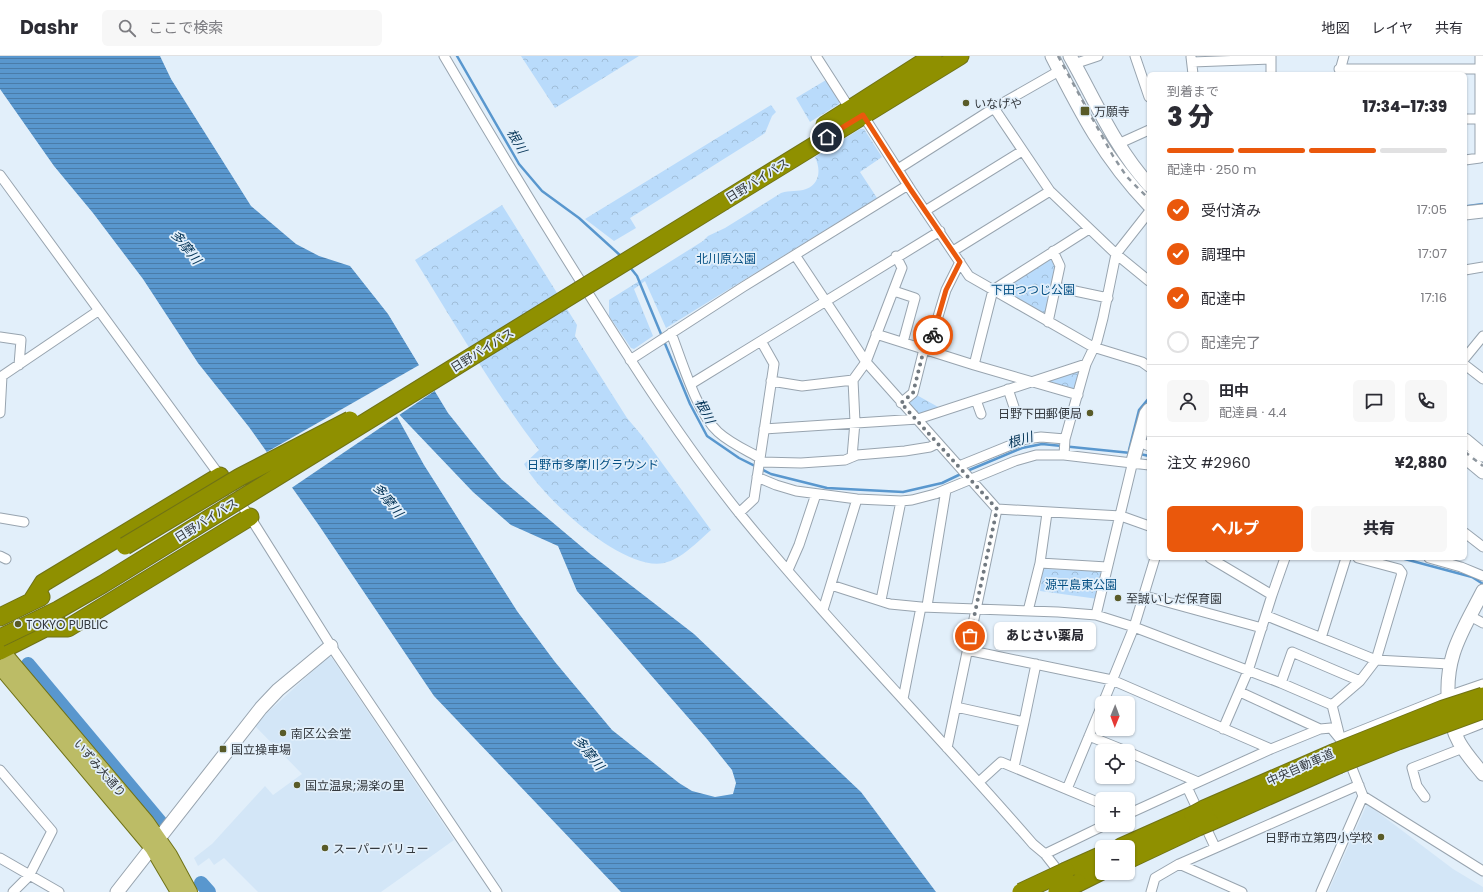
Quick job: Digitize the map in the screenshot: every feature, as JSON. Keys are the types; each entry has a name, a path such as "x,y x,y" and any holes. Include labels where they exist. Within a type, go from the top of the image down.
{"highway":[{"name":"日野バイパス","path":"857,112 933,56"},
{"name":"日野バイパス","path":"0,651 47,616 103,584 353,424 521,312 721,196 857,112 960,56"},
{"name":"日野バイパス","path":"0,626 61,597 353,424"},
{"path":"0,617 31,602 240,477 353,424"},
{"path":"0,651 47,628 216,526 295,475 353,424"},
{"path":"31,602 43,583 220,476"},
{"path":"47,628 68,628 250,517"},
{"name":"中央自動車道","path":"1135,856 1201,818 1337,752 1443,709 1483,696"},
{"name":"中央自動車道","path":"1337,752 1398,741 1483,710"},
{"name":"中央自動車道","path":"1135,842 1201,818"},
{"path":"1057,892 1073,882 1095,862"},
{"path":"1021,892 1073,882 1095,874"}],"main road":[{"path":"1052,56 1083,116 1102,148 1126,180 1147,203"},
{"path":"1072,60 1130,164 1147,183"},
{"path":"1467,213 1483,211"},
{"path":"1133,462 1144,444 1147,413"},
{"path":"1467,442 1483,455"},
{"path":"1467,459 1483,472"},
{"path":"1483,591 1470,616 1449,664 1448,696 1450,716 1456,734 1463,748 1483,774"},
{"path":"117,892 261,708 278,690 331,646"},
{"name":"いずみ大通り","path":"0,651 156,843 180,870 190,892"},
{"name":"いずみ大通り","path":"156,843 178,892"}],"street":[{"path":"444,56 530,201 630,360 682,436 739,513 903,700 979,782 1032,844 1045,854 1073,882"},
{"path":"1072,60 1098,56"},
{"path":"1135,56 1147,91"},
{"path":"1344,56 1339,71 1481,68"},
{"path":"1467,160 1482,158 1480,119 1480,56"},
{"path":"818,57 898,169 969,276 1093,347 1142,362 1147,366"},
{"path":"1193,72 1192,59 1271,57 1271,72"},
{"path":"898,169 994,108 1059,71"},
{"path":"994,108 1050,191 1116,254 1147,279"},
{"path":"1467,119 1480,119"},
{"path":"1118,144 1147,131"},
{"path":"925,211 1022,151"},
{"path":"0,175 250,517 331,646 497,892"},
{"path":"630,360 669,334 908,185"},
{"path":"953,251 1050,191"},
{"path":"1064,455 1065,439 1086,364 1093,347 1098,341 1116,254 1147,215"},
{"path":"974,365 993,290 1089,229"},
{"path":"691,384 826,302 896,256 940,231"},
{"path":"1048,322 1060,266 1053,251"},
{"path":"795,255 866,362 997,509 1121,516 1147,525"},
{"path":"852,457 855,422 853,380 866,362 902,268 896,256"},
{"path":"901,403 913,393 946,290 960,262"},
{"path":"1467,270 1483,267"},
{"path":"1056,286 1108,298"},
{"path":"894,291 915,298 903,342"},
{"path":"0,413 2,376 98,311"},
{"path":"669,334 706,418 714,429 726,439 760,461 801,463 845,460 852,457 930,447 938,443"},
{"path":"876,334 1030,382 1078,395"},
{"path":"1467,356 1483,336"},
{"path":"0,337 21,340 19,365"},
{"path":"739,513 754,498 774,364 761,341"},
{"path":"764,429 918,419 1086,364"},
{"path":"1467,367 1483,379"},
{"path":"771,381 802,386 853,380"},
{"path":"1008,389 1014,407"},
{"path":"976,400 982,414"},
{"path":"960,468 1026,439 1041,437 1065,439"},
{"path":"758,476 785,488 816,494 857,499 901,501 923,498 946,490 969,478 1029,456 1064,455 1147,465"},
{"path":"1096,616 1133,462"},
{"path":"903,700 924,606 946,490"},
{"path":"788,570 799,545 816,494"},
{"path":"823,610 857,499"},
{"path":"881,600 901,501"},
{"path":"947,748 997,509"},
{"path":"1028,611 1040,563 1048,513"},
{"path":"0,518 24,522"},
{"path":"1467,535 1483,547"},
{"path":"1105,696 1134,627 1145,596 1154,560"},
{"path":"1213,560 1272,595"},
{"path":"1223,729 1248,671 1284,560"},
{"path":"1321,638 1345,560"},
{"path":"1332,705 1360,680 1376,660 1402,573 1399,569 1365,560"},
{"path":"1437,560 1461,567 1483,576"},
{"path":"1040,563 1107,567"},
{"path":"831,584 890,604 1096,616 1134,627 1281,683 1332,705"},
{"path":"1145,596 1262,628"},
{"path":"1266,616 1376,660 1449,664"},
{"path":"1470,616 1483,624"},
{"path":"967,650 1112,680 1271,749"},
{"path":"1281,683 1292,652 1360,680"},
{"path":"1014,767 1036,664"},
{"path":"1337,752 1448,696 1483,684"},
{"path":"1240,692 1320,729"},
{"path":"1332,705 1337,752"},
{"path":"956,708 1024,722"},
{"path":"1067,789 1095,721"},
{"path":"1456,734 1483,723"},
{"path":"1135,811 1271,749 1320,729 1331,728 1337,752 1359,785 1363,796 1483,871"},
{"path":"1089,736 1108,744"},
{"path":"1425,798 1417,786 1412,768 1463,748"},
{"path":"1135,755 1198,782"},
{"path":"979,782 1001,762 1095,801"},
{"path":"0,770 52,831 29,876 13,892"},
{"path":"1151,892 1155,878 1179,864 1359,785"},
{"path":"1187,787 1215,848"},
{"path":"1321,892 1363,796"},
{"path":"1045,854 1095,830"},
{"path":"0,858 59,892"},
{"path":"1179,864 1242,892"}],"shaded area":[{"path":"329,656 332,658 454,840 381,892 258,892 224,858 214,865 209,858 198,866 194,858 212,844 265,786 273,795 302,774 254,725"},
{"name":"日野市立第四小学校","path":"1367,804 1453,869 1483,887 1483,892 1328,892"}],"green space":[{"path":"521,56 639,56 555,108"},
{"path":"826,80 839,100 839,104 810,122 796,98"},
{"path":"771,105 776,112 772,116 765,133 630,218 636,228 614,241 585,219"},
{"name":"北川原公園","path":"860,129 864,129 882,157 860,172 877,198 666,328 645,281 634,289 653,336 634,349 631,348 609,316 609,300 703,241 708,236 725,228 781,193 803,190 811,187 817,180 818,176 818,166 815,157"},
{"name":"日野市多摩川グラウンド","path":"502,205 577,325 575,336 627,418 643,437 711,530 689,550 671,561 664,563 647,563 628,556 607,545 586,530 548,495 524,464 539,450 490,380 415,260"},
{"name":"下田つつじ公園","path":"1053,251 1060,266 1048,322 993,290"},
{"path":"1080,370 1075,389 1050,382 1049,380"},
{"path":"913,393 940,408 918,419 901,403"},
{"name":"源平島東公園","path":"1043,569 1104,571 1098,599 1040,591"}],"water":[{"name":"多摩川","path":"0,56 160,56 171,79 251,206 296,244 319,256 350,266 388,314 448,413 501,479 589,553 694,634 861,792 936,892 621,892 434,696 318,524 249,427 198,363 143,279 93,213 54,166 0,89","holes":["391,406 473,492 511,525 558,546 577,591 707,739 732,770 736,783 733,794 715,797 692,791 679,783 612,730 555,662 517,611 424,465"]}],"pier":[{"path":"421,364 436,390 290,489 265,453"}],"waterway":[{"name":"根川","path":"457,56 519,164 542,191 579,218 622,257"},
{"path":"1468,206 1483,204"},
{"name":"根川","path":"629,266 637,276 690,404 707,436 739,458 771,474 827,488 903,492 942,483 963,473"},
{"path":"1129,450 1139,410 1147,400"},
{"name":"根川","path":"967,471 1022,448 1042,444 1131,453"},
{"name":"根川","path":"1140,454 1147,456"},
{"name":"根川","path":"1408,560 1472,577 1483,584"},
{"path":"28,664 162,824"},
{"path":"201,883 209,892"}],"railway":[{"path":"1058,56 1113,156 1127,177 1147,197"},
{"path":"1467,454 1483,466"}],"way so far":[{"path":"933,335 928,350 924,349 913,393 901,403 918,419 997,509 970,636"}],"place":[{"name":"いなげや","path":"966,103"},
{"name":"万願寺","path":"1085,111"},
{"name":"日野下田郵便局","path":"1090,413"},
{"name":"至誠いしだ保育園","path":"1118,598"},
{"name":"TOKYO PUBLIC","path":"18,624"},
{"name":"あじさい薬局","path":"970,636"},
{"name":"南区公会堂","path":"283,733"},
{"name":"国立操車場","path":"223,749"},
{"name":"国立温泉;湯楽の里","path":"297,785"},
{"name":"日野市立第四小学校","path":"1381,837"},
{"name":"スーパーバリュー","path":"325,848"}],"route":[{"path":"827,137 863,115 911,190 960,262 946,290 933,335"}]}
